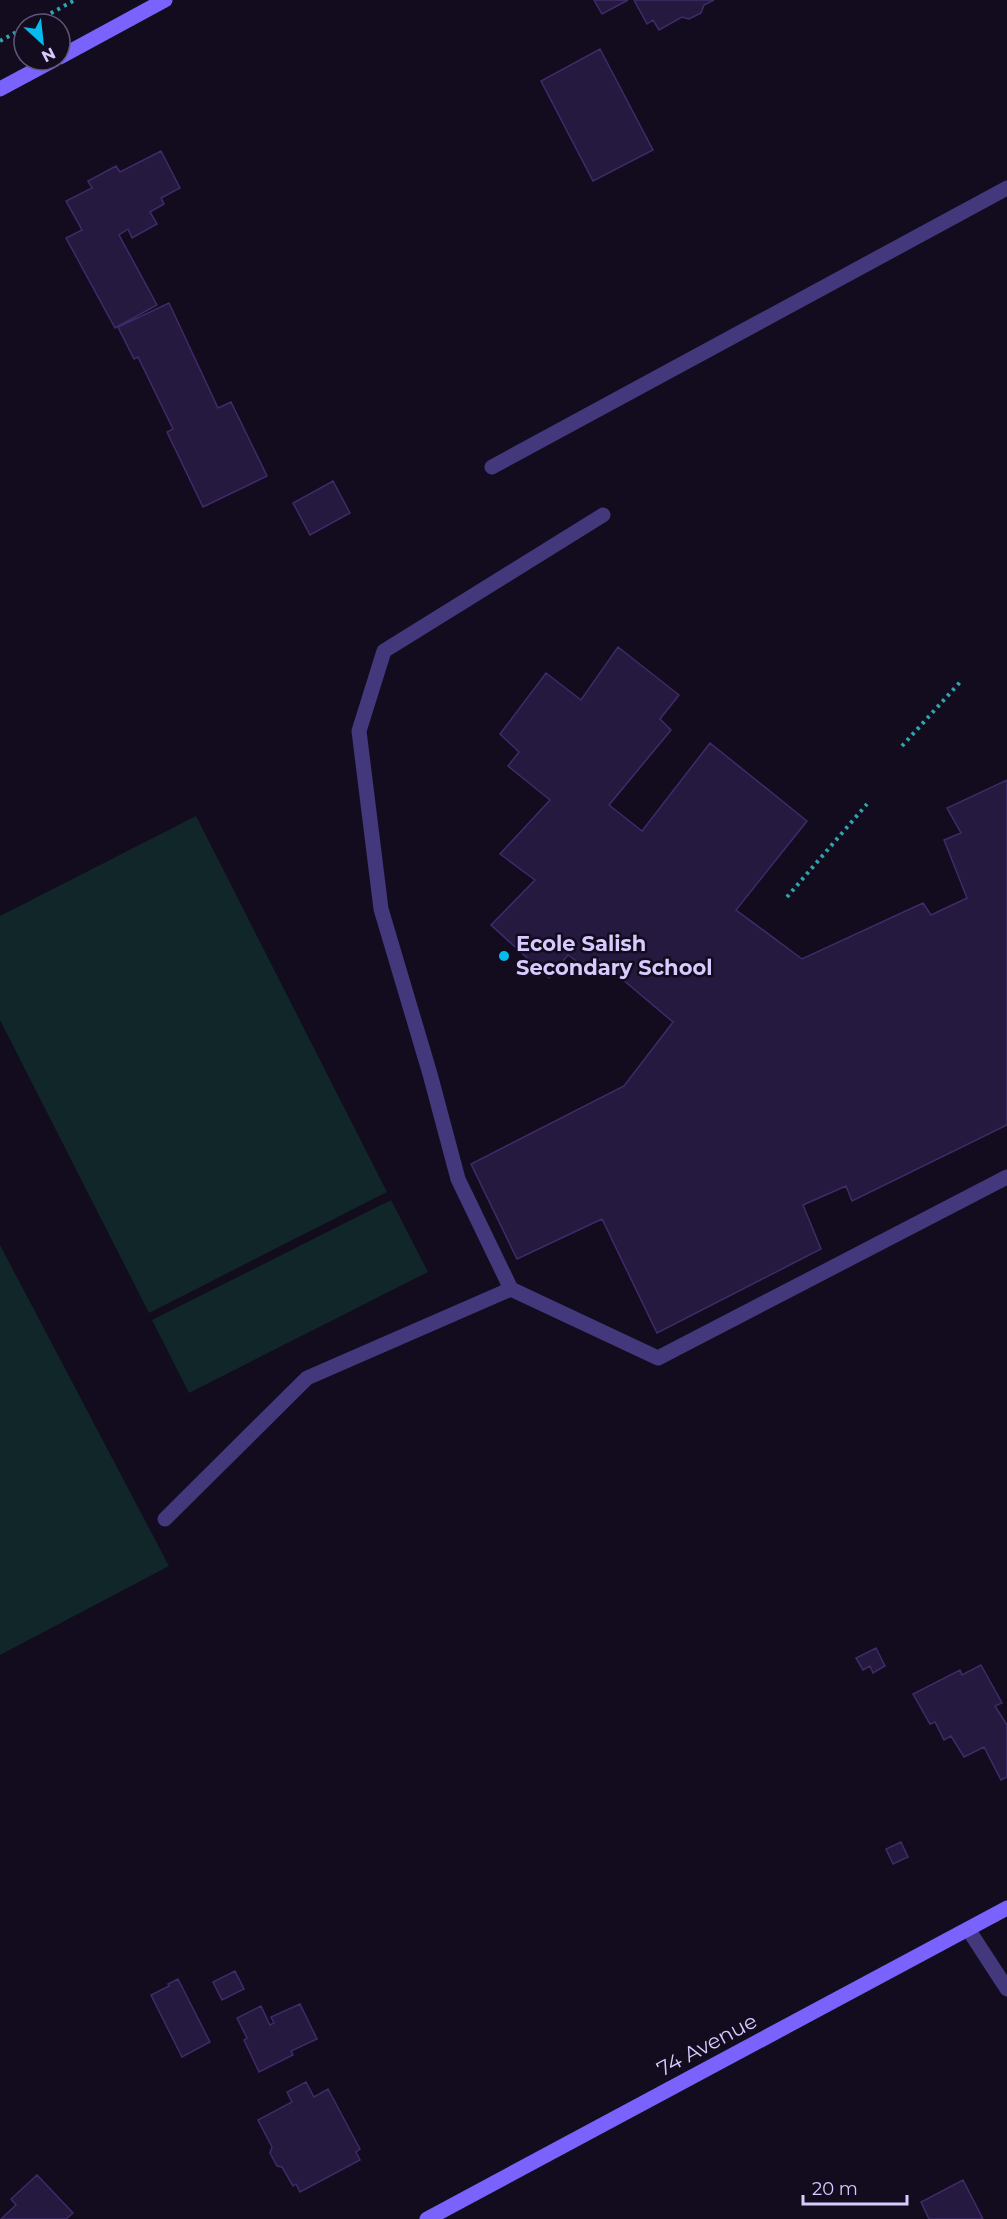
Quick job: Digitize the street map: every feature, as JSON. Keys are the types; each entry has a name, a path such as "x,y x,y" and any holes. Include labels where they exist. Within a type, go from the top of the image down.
{"street":[{"path":"72,50 165,0"},
{"path":"0,89 32,72"},
{"path":"492,467 1007,188"},
{"path":"603,515 384,651 359,731 381,909 430,1074 458,1179 511,1289 658,1358 1007,1177"},
{"path":"165,1519 307,1378 511,1289"},
{"name":"74 Avenue","path":"427,2219 1007,1908"},
{"path":"968,1929 1007,1989"}],"path":[{"path":"53,12 75,0"},
{"path":"902,746 962,680"},
{"path":"787,897 867,804"}],"green space":[{"path":"196,816 387,1192 149,1313 0,1020 0,916"},
{"path":"391,1200 428,1272 189,1393 152,1320"},
{"path":"0,1245 169,1566 0,1655"}],"building":[{"path":"594,0 628,0 602,14"},
{"path":"634,0 714,0 704,5 701,13 689,19 682,17 659,30 653,20 647,24"},
{"path":"600,49 653,150 593,181 541,81"},
{"path":"161,151 180,188 161,198 164,204 150,212 157,224 132,238 128,229 119,235 157,305 115,328 66,238 82,230 66,201 92,188 88,181 116,166 120,172"},
{"path":"169,303 218,408 231,402 267,476 203,507 167,432 173,429 138,357 134,359 118,327"},
{"path":"333,481 350,513 310,535 293,503"},
{"path":"618,647 679,695 660,719 671,730 609,805 642,831 710,743 807,821 736,910 802,959 923,903 931,915 967,898 944,840 961,833 947,808 1007,780 1007,1125 852,1201 846,1186 803,1205 821,1249 657,1333 602,1219 517,1259 471,1164 624,1086 673,1022 596,957 586,968 568,955 549,978 491,925 535,880 500,854 550,800 508,766 519,752 500,734 546,673 581,700"},
{"path":"876,1648 885,1666 873,1673 870,1666 863,1670 856,1658"},
{"path":"981,1665 1002,1703 995,1706 1007,1725 1007,1777 1001,1780 984,1747 964,1757 951,1736 944,1740 935,1722 930,1724 913,1694 960,1670 962,1675"},
{"path":"901,1842 908,1857 893,1864 886,1849"},
{"path":"235,1971 244,1989 222,2000 213,1982"},
{"path":"178,1979 210,2042 182,2057 151,1995"},
{"path":"300,2004 317,2039 291,2051 293,2055 259,2072 244,2040 247,2038 237,2018 261,2006 270,2025 274,2023 271,2017"},
{"path":"306,2082 314,2097 328,2089 360,2149 356,2152 360,2160 300,2192 296,2184 293,2186 282,2167 277,2166 270,2153 272,2147 258,2120 292,2102 287,2092"},
{"path":"37,2175 73,2213 66,2219 1,2219 16,2205 11,2199"},
{"path":"963,2180 983,2219 929,2219 921,2202"}],"place":[{"name":"Ecole Salish Secondary School","path":"504,956"}]}
